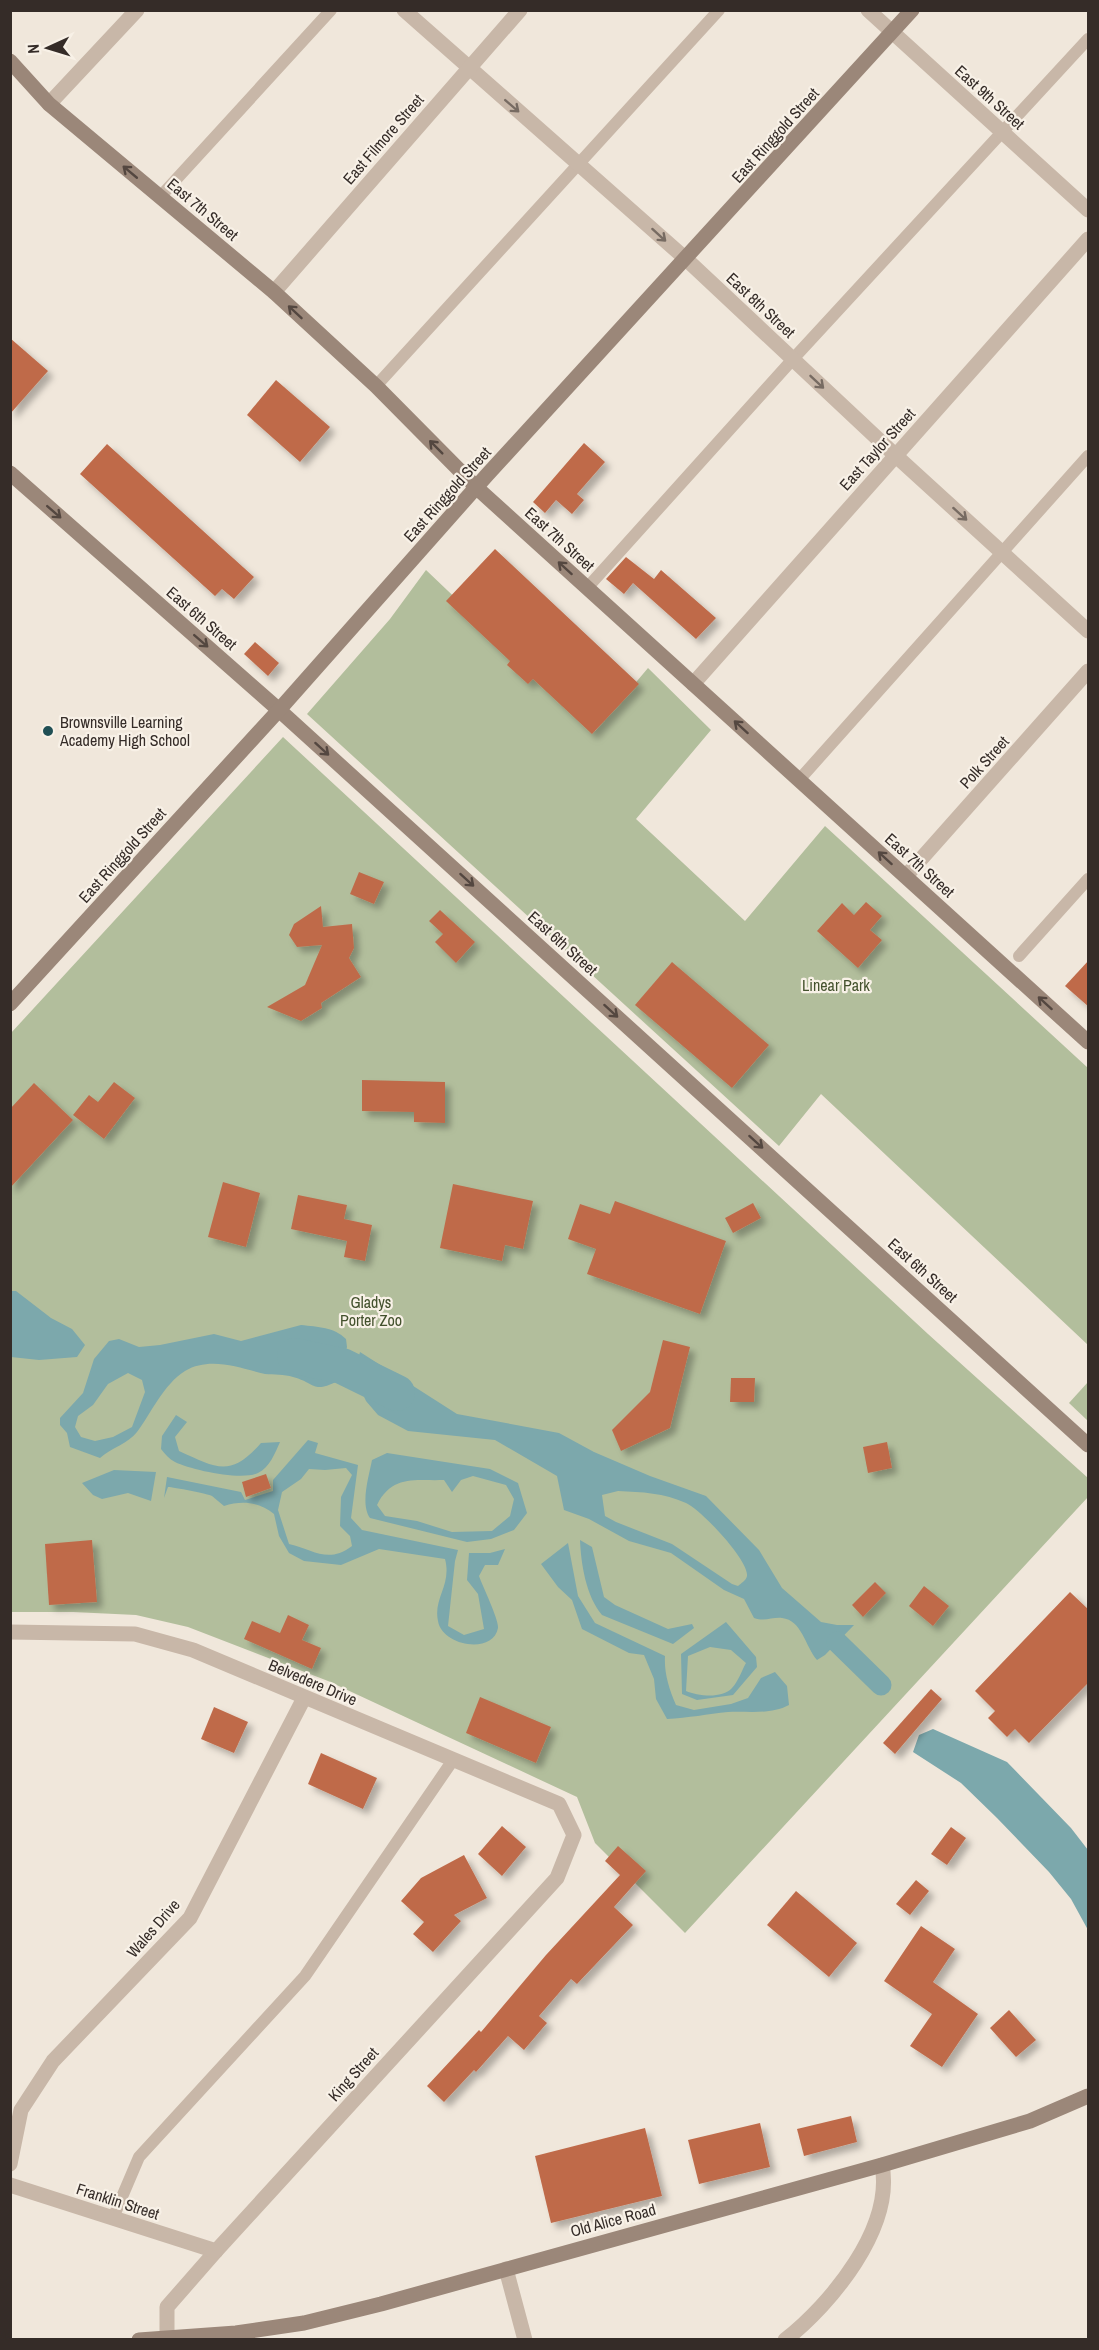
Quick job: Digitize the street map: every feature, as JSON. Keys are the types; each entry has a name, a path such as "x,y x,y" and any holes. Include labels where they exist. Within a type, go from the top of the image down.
{"main road":[{"name":"East Ringgold Street","path":"10,1004 912,10"},
{"name":"East 7th Street","path":"10,60 49,104 274,292 376,386 477,488 1089,1042"},
{"name":"East 6th Street","path":"10,473 279,710 1089,1445"},
{"name":"Old Alice Road","path":"139,2340 236,2333 304,2324 882,2165 1030,2121 1089,2096"}],"street":[{"path":"49,104 137,10"},
{"name":"East 8th Street","path":"404,10 686,259 895,455 1089,631"},
{"name":"East Filmore Street","path":"274,292 520,10"},
{"name":"East 9th Street","path":"868,10 1089,210"},
{"name":"East Taylor Street","path":"693,684 1089,239"},
{"name":"Polk Street","path":"906,876 1089,671"},
{"name":"Belvedere Drive","path":"10,1632 135,1634 193,1650 559,1804 574,1835"},
{"name":"Wales Drive","path":"10,2164 21,2110 53,2061 190,1918 304,1698"},
{"name":"King Street","path":"167,2337 166,2307 557,1878 574,1835"},
{"path":"785,2340 833,2294 861,2253 877,2218 885,2182 882,2165"},
{"name":"Franklin Street","path":"10,2186 216,2251"},
{"path":"506,2269 525,2340"}],"lane":[{"path":"160,197 331,10"},
{"path":"376,386 719,10"},
{"path":"587,588 792,359 1001,131 1089,39"},
{"path":"799,780 1089,456"},
{"path":"1019,956 1089,879"},
{"path":"113,2218 139,2157 305,1976 453,1760"}],"green space":[{"name":"Linear Park","path":"426,570 595,731 648,668 711,730 636,819 745,921 825,826 1088,1068 1088,1345 821,1094 779,1146 307,714 390,619"},
{"name":"Gladys Porter Zoo","path":"283,737 928,1334 1088,1478 1088,1497 685,1933 595,1843 577,1797 328,1681 188,1627 136,1615 11,1612 11,1033"},
{"path":"1088,1382 1088,1421 1069,1403"}],"water":[{"path":"10,1291 16,1291 51,1318 72,1329 85,1345 77,1357 39,1360 11,1357"},
{"path":"301,1325 336,1332 346,1339 347,1347 338,1381 323,1387 314,1386 290,1376 265,1374 235,1366 205,1364 195,1367 185,1371 170,1384 134,1436 100,1458 70,1447 67,1433 60,1425 60,1418 83,1393 94,1359 109,1341 119,1339 139,1347 214,1334 241,1341","holes":["128,1373 142,1380 145,1392 132,1427 113,1437 95,1441 81,1437 75,1427 78,1416 93,1405 108,1384"]},
{"path":"360,1352 457,1414 559,1433 594,1452 650,1476 706,1496 759,1550 782,1588 821,1622 854,1625 825,1655 817,1660 799,1628 789,1620 754,1618 744,1599 724,1590 671,1553 629,1541 589,1519 564,1510 557,1476 495,1440 408,1431 378,1415 366,1401 354,1375","holes":["618,1491 669,1497 693,1507 732,1547 746,1569 746,1579 738,1586 732,1584 672,1544 605,1516 602,1495"]},
{"path":"176,1415 187,1422 175,1437 179,1451 213,1465 231,1465 250,1454 261,1443 280,1442 269,1463 258,1473 241,1476 216,1474 192,1468 173,1461 161,1449 162,1436"},
{"path":"308,1440 318,1443 315,1453 358,1465 351,1518 362,1530 458,1550 448,1626 464,1635 484,1629 478,1594 467,1580 469,1553 490,1553 505,1549 498,1565 485,1565 479,1576 498,1624 494,1636 487,1642 468,1644 457,1641 442,1630 437,1613 445,1584 447,1568 445,1559 379,1549 341,1565 304,1561 289,1553 279,1536 274,1514 263,1507 244,1503 224,1506 212,1496 168,1487 164,1498 167,1477 241,1492 245,1500 273,1491 273,1480","holes":["346,1468 352,1475 341,1497 340,1526 350,1536 352,1546 336,1554 328,1555 289,1544 278,1510 282,1492 301,1479 309,1469"]},
{"path":"387,1453 490,1469 518,1483 527,1513 514,1530 491,1539 467,1542 370,1518 365,1498 372,1460","holes":["473,1476 506,1485 514,1499 510,1516 492,1531 452,1532 417,1521 385,1516 377,1505 383,1495 397,1484 414,1480 444,1480 452,1492 461,1480"]},
{"path":"114,1470 156,1472 151,1501 128,1493 102,1499 93,1495 82,1483"},
{"path":"580,1540 592,1547 604,1597 615,1605 668,1629 692,1624 694,1628 673,1644 602,1615 592,1599 585,1579"},
{"path":"568,1543 578,1596 595,1623 665,1656 667,1681 676,1705 694,1710 731,1704 748,1698 761,1678 775,1672 787,1686 789,1705 767,1711 728,1712 667,1719 656,1699 654,1679 644,1655 629,1653 582,1629 572,1600 558,1587 541,1564"},
{"path":"726,1622 756,1657 757,1667 733,1695 697,1700 682,1694 681,1654","holes":["710,1647 731,1650 746,1663 732,1688 716,1695 686,1691 688,1656"]},
{"path":"933,1729 1007,1762 1071,1828 1088,1850 1088,1930 1071,1899 1049,1872 997,1818 961,1783 913,1752 919,1735"}],"building":[{"path":"10,338 48,371 10,414"},
{"path":"276,380 330,427 300,462 247,415"},
{"path":"584,443 605,462 577,494 584,500 572,514 556,500 545,513 533,502"},
{"path":"107,444 254,577 234,599 222,589 215,596 80,474"},
{"path":"495,549 639,684 592,734 533,679 528,684 507,665 510,661 446,601"},
{"path":"626,557 654,579 661,570 716,618 696,639 633,583 624,594 606,579"},
{"path":"255,642 279,663 268,676 244,654"},
{"path":"359,872 384,882 374,904 350,894"},
{"path":"866,902 882,916 870,930 882,940 858,968 817,931 842,903 854,915"},
{"path":"321,906 323,927 352,924 354,948 349,958 361,977 321,1003 322,1008 301,1021 267,1007 305,985 322,945 297,947 289,935 294,924"},
{"path":"440,910 475,942 456,963 435,942 443,934 429,921"},
{"path":"1089,960 1089,1007 1065,986"},
{"path":"672,962 769,1045 732,1088 635,1005"},
{"path":"362,1080 445,1082 445,1123 414,1122 414,1112 362,1111"},
{"path":"114,1082 135,1098 104,1139 73,1115 89,1095 98,1102"},
{"path":"34,1083 73,1120 10,1188 10,1109"},
{"path":"223,1182 260,1193 246,1247 208,1237"},
{"path":"453,1184 533,1201 523,1249 505,1245 502,1261 440,1248"},
{"path":"298,1195 347,1205 344,1219 372,1225 365,1261 344,1257 347,1241 291,1229"},
{"path":"615,1201 726,1241 700,1314 587,1274 596,1249 568,1239 580,1204 610,1214"},
{"path":"753,1203 761,1218 733,1233 725,1218"},
{"path":"663,1340 690,1347 670,1428 621,1451 612,1430 650,1392"},
{"path":"731,1378 755,1378 754,1402 730,1402"},
{"path":"887,1442 892,1468 868,1473 863,1447"},
{"path":"266,1474 271,1488 246,1497 242,1482"},
{"path":"92,1540 97,1602 49,1605 45,1544"},
{"path":"875,1582 886,1593 863,1617 852,1605"},
{"path":"924,1586 949,1606 933,1626 909,1606"},
{"path":"1070,1592 1089,1610 1089,1682 1029,1743 1015,1729 1007,1737 988,1718 995,1711 975,1691"},
{"path":"288,1615 309,1625 302,1640 321,1648 312,1669 244,1639 252,1621 280,1633"},
{"path":"931,1689 942,1699 895,1754 883,1743"},
{"path":"480,1697 551,1727 536,1763 466,1733"},
{"path":"214,1707 248,1722 234,1753 201,1739"},
{"path":"321,1753 377,1778 363,1809 308,1784"},
{"path":"502,1826 526,1847 502,1876 478,1854"},
{"path":"951,1827 966,1838 947,1865 931,1854"},
{"path":"618,1846 646,1871 614,1907 633,1925 577,1984 571,1979 539,2016 547,2023 524,2050 508,2036 476,2072 474,2070 444,2102 427,2086 479,2030 481,2032 546,1955 620,1875 605,1861"},
{"path":"464,1855 487,1898 454,1915 461,1921 433,1952 413,1934 424,1922 401,1901 421,1878"},
{"path":"916,1880 929,1891 910,1915 896,1904"},
{"path":"796,1891 857,1943 829,1977 767,1925"},
{"path":"921,1926 955,1949 933,1982 978,2014 942,2067 910,2046 932,2014 884,1981"},
{"path":"1009,2010 1036,2040 1016,2057 990,2028"},
{"path":"851,2116 857,2142 804,2156 797,2129"},
{"path":"760,2123 770,2167 699,2184 688,2140"},
{"path":"645,2128 662,2196 551,2223 535,2156"}],"waterway":[{"path":"295,1356 342,1366 397,1393"},
{"path":"837,1642 881,1685"}],"place":[{"name":"Brownsville Learning Academy High School","path":"48,731"}]}
